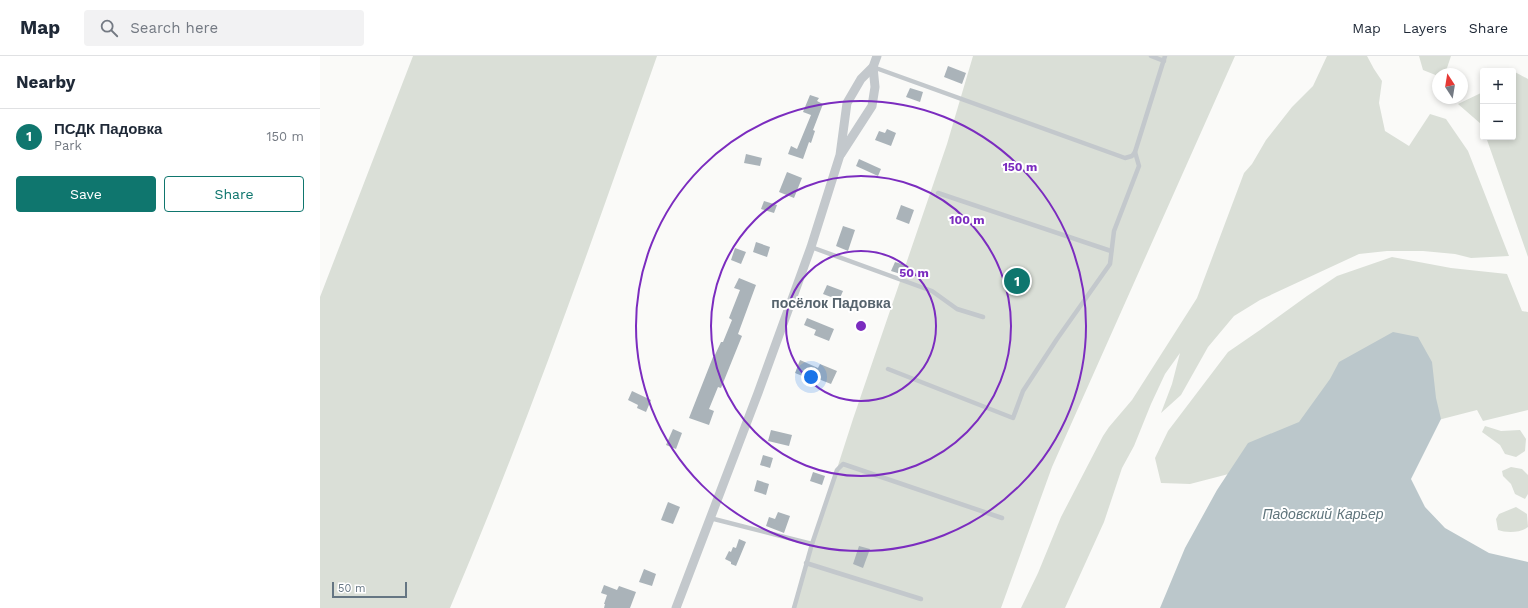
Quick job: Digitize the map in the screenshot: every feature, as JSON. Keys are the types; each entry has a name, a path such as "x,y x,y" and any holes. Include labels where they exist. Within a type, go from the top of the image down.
{"street":[{"path":"676,608 811,247 840,155 847,103 861,79 873,67 877,56"},
{"path":"840,155 872,106 875,87 873,67"}],"lane":[{"path":"873,67 1125,158 1132,156 1135,152 1164,58 1151,56"},
{"path":"888,369 1013,418 1023,391 1057,339 1110,264 1114,231 1139,166 1135,152"},
{"path":"938,193 1111,251"},
{"path":"811,247 932,291 957,309 983,317"},
{"path":"794,608 806,563 837,470 843,464 1002,518"},
{"path":"710,518 812,544"},
{"path":"806,563 921,599"}],"shaded area":[{"path":"413,56 657,56 532,403 450,608 320,608 320,297"},
{"path":"973,56 1235,56 1052,467 1001,608 792,608 853,419 947,144"},
{"path":"1327,56 1367,56 1382,81 1379,103 1385,131 1409,146 1430,114 1446,119 1468,151 1509,256 1471,258 1455,254 1423,251 1387,251 1359,254 1260,300 1234,316 1208,347 1181,395 1161,413 1172,384 1180,353 1165,374 1134,446 1122,468 1104,522 1065,608 1021,608 1038,573 1061,517 1103,436 1132,400 1197,298 1244,173 1252,164 1266,140 1292,107 1313,86"},
{"path":"1419,56 1451,56 1447,68 1432,68 1432,74 1423,70"},
{"path":"1516,73 1528,79 1528,257 1487,140 1516,140"},
{"path":"1480,93 1480,123 1458,104 1468,104 1468,99"},
{"path":"1392,257 1451,268 1507,274 1522,311 1528,312 1528,410 1483,421 1477,410 1190,484 1161,483 1155,458 1168,431 1228,352 1337,276"},
{"path":"1485,426 1501,431 1520,430 1526,439 1525,451 1516,457 1505,454 1500,445 1482,432"},
{"path":"1511,467 1522,469 1528,475 1528,494 1525,499 1515,494 1511,484 1503,476 1502,471"},
{"path":"1516,507 1527,514 1528,527 1513,532 1498,530 1496,519 1499,514"}],"water":[{"name":"Падовский Карьер","path":"1393,332 1418,337 1432,362 1436,398 1441,419 1411,479 1425,507 1445,528 1489,553 1528,562 1528,608 1160,608 1185,548 1217,490 1248,443 1299,422 1330,379 1339,362"}],"building":[{"path":"948,66 966,73 962,84 944,77"},
{"path":"910,88 923,92 920,102 906,97"},
{"path":"810,95 819,98 817,101 823,104 813,130 815,131 811,143 809,142 803,159 788,154 791,146 797,149 811,115 803,112"},
{"path":"887,129 896,133 891,146 875,140 879,131 885,133"},
{"path":"746,154 762,158 760,166 744,163"},
{"path":"859,159 881,169 878,176 856,166"},
{"path":"787,172 802,178 794,198 779,192"},
{"path":"764,201 777,205 774,213 761,209"},
{"path":"901,205 914,210 909,224 896,219"},
{"path":"843,226 855,230 848,251 836,246"},
{"path":"756,242 770,247 767,257 753,252"},
{"path":"735,248 746,252 741,264 731,260"},
{"path":"895,262 908,266 904,275 891,271"},
{"path":"739,278 756,285 738,334 742,336 721,388 718,387 709,409 714,411 709,425 689,418 713,357 721,342 723,342 732,320 729,318 740,290 734,288"},
{"path":"827,285 843,291 839,300 823,294"},
{"path":"807,318 834,329 829,341 814,335 816,330 804,325"},
{"path":"800,360 818,368 820,364 837,371 831,384 811,376 810,379 795,373"},
{"path":"632,391 651,400 646,412 637,408 638,405 628,400"},
{"path":"673,429 682,433 676,449 666,445"},
{"path":"771,430 792,435 789,446 768,441"},
{"path":"763,455 773,458 770,468 760,465"},
{"path":"813,472 825,476 822,485 810,481"},
{"path":"757,480 769,484 766,495 754,491"},
{"path":"668,502 680,507 673,524 661,520"},
{"path":"778,512 790,516 784,533 766,526 769,517 775,519"},
{"path":"739,539 746,542 736,566 725,559 733,547 736,548"},
{"path":"859,546 870,549 863,568 853,564"},
{"path":"644,569 656,574 652,586 639,582"},
{"path":"604,585 617,590 619,586 636,592 630,608 604,608 607,595 601,593"}],"place":[{"name":"ПСДК Падовка","path":"1017,281"}],"district":[{"name":"посёлок Падовка","path":"831,303"}]}
